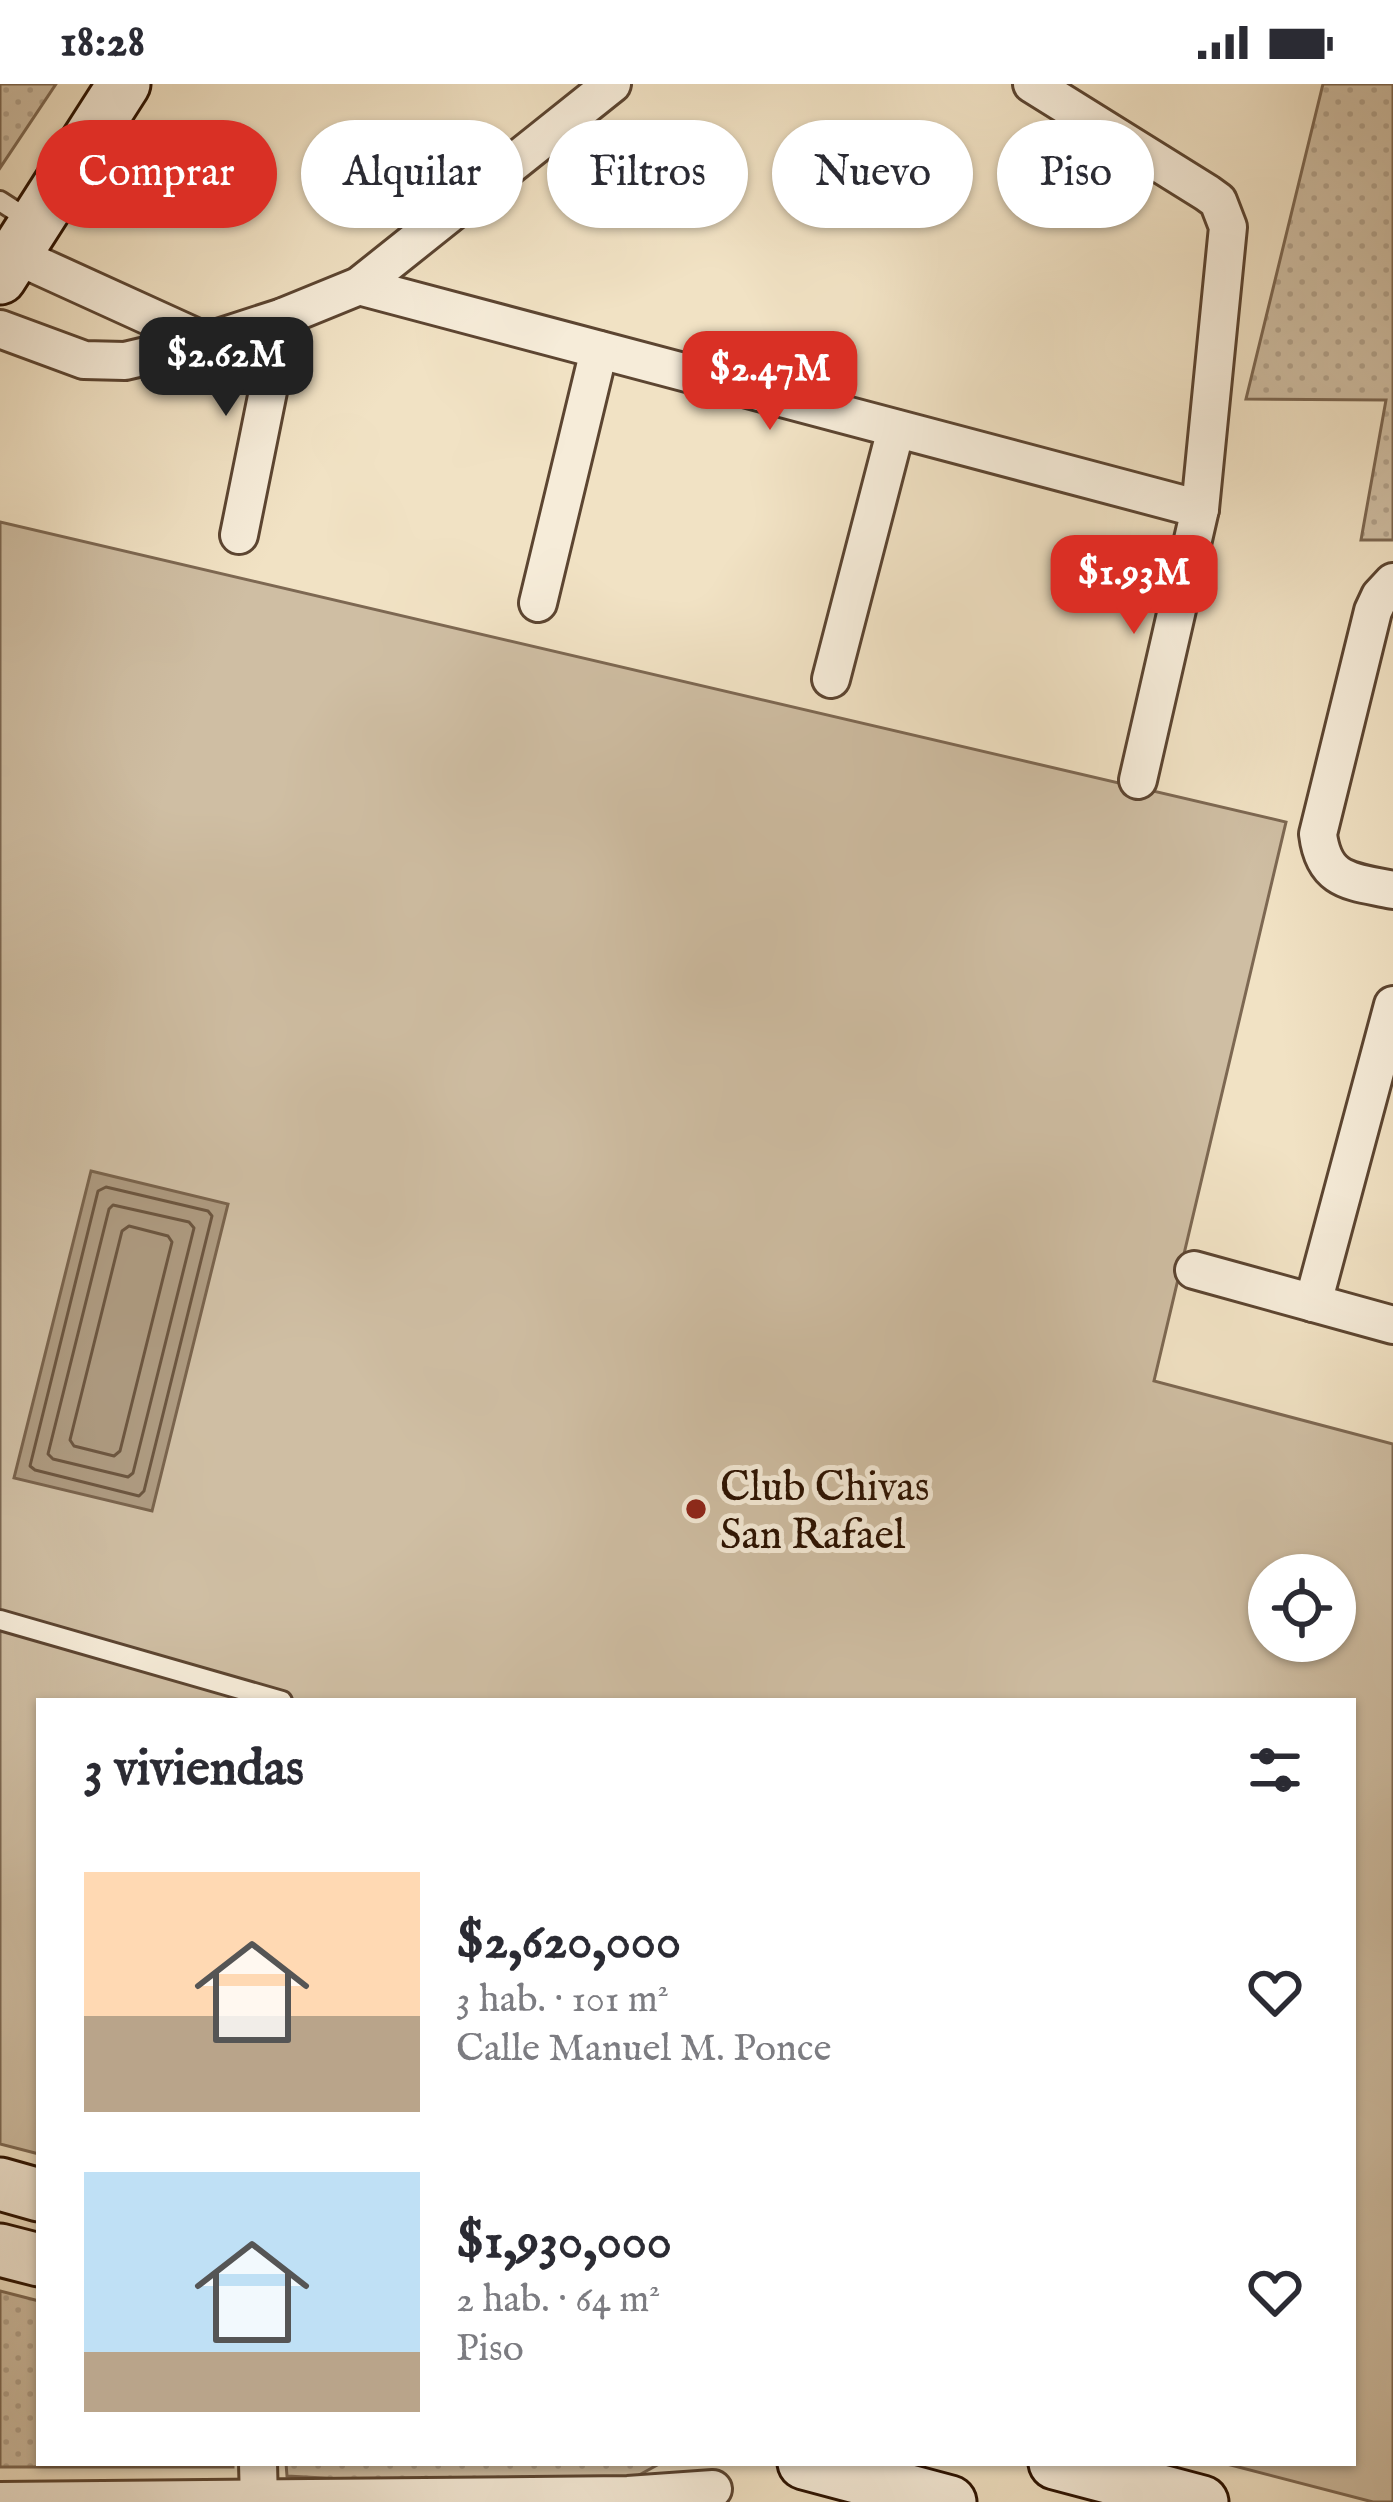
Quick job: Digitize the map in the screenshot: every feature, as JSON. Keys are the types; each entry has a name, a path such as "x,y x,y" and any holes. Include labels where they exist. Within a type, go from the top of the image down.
{"street":[{"path":"124,84 12,239 206,342"},
{"path":"0,329 84,360 125,361 283,317 359,286 612,84"},
{"path":"1032,84 1207,193 1224,214 1228,242 1200,509 1138,780"},
{"path":"359,286 1200,509"},
{"path":"239,536 283,317"},
{"path":"538,603 599,350"},
{"path":"832,679 896,429"},
{"path":"1393,582 1373,611 1318,834 1331,871 1342,879 1393,890"},
{"path":"1313,1303 1393,1005"},
{"path":"1194,1270 1393,1324"},
{"path":"0,2184 36,2193"},
{"path":"0,2250 36,2259"},
{"path":"815,2466 950,2502"},
{"path":"1065,2466 1202,2502"},
{"path":"0,2500 259,2488 628,2495 713,2489"}],"lane":[{"path":"0,1619 272,1698"}],"shaded area":[{"path":"0,84 56,84 0,168"},
{"path":"1323,84 1393,84 1393,540 1361,540 1386,400 1246,399"},
{"name":"Club Chivas San Rafael","path":"0,522 1286,822 1154,1381 1393,1444 1393,2502 1373,2502 1235,2466 1356,2466 1356,1698 36,1698 36,2153 0,2144"},
{"path":"0,2291 36,2300 36,2466 233,2466 233,2467 0,2467"},
{"path":"286,2466 656,2466 628,2481 543,2490 287,2476"}],"water":[{"path":"91,1171 228,1204 152,1511 14,1478"}],"place":[{"name":"Club Chivas San Rafael","path":"696,1509"}]}
